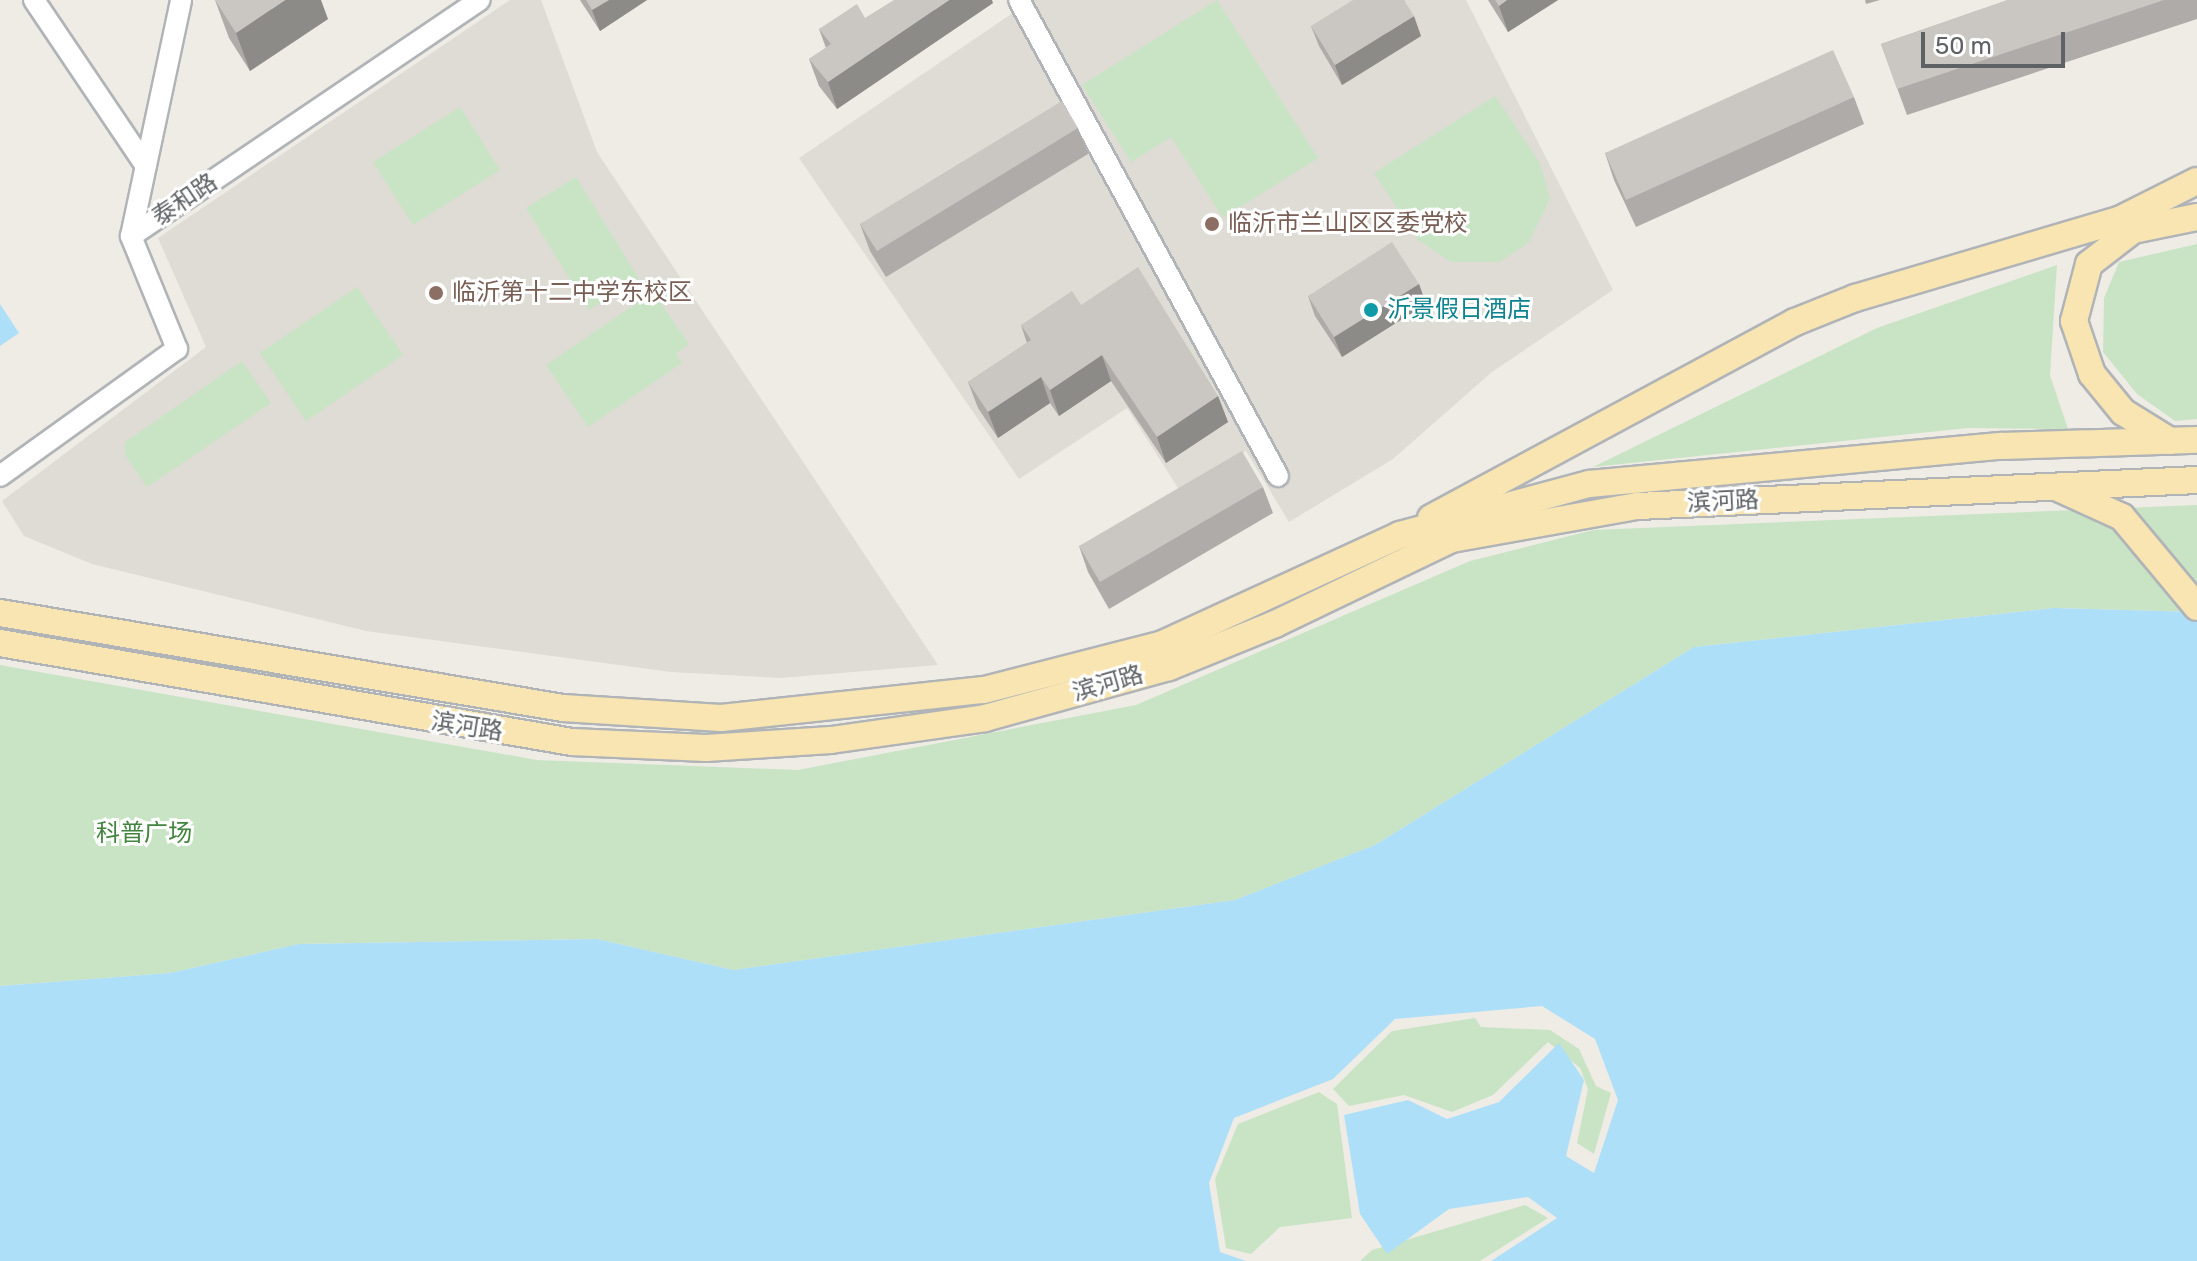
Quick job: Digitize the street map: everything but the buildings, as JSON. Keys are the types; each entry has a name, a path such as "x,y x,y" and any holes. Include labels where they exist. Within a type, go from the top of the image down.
{"main road":[{"path":"1400,535 1795,322 1855,298 2119,220 2197,181"},
{"path":"2170,441 2123,412 2092,374 2074,321 2089,264 2133,230 2197,217"},
{"name":"滨河路","path":"0,613 563,708 721,718 984,690 1163,644 1400,535 1589,484 2002,446 2197,440"},
{"name":"滨河路","path":"0,643 572,742 706,748 831,740 985,718 1169,667 1275,624 1452,539 1638,506 2197,480"},
{"path":"2054,486 2122,517 2197,607"}],"street":[{"path":"34,0 146,166"},
{"path":"131,236 181,0"},
{"name":"泰和路","path":"0,476 177,349 131,236 480,0"},
{"path":"1019,0 1278,476"}],"shaded area":[{"name":"临沂第十二中学东校区","path":"510,0 541,0 597,152 938,665 780,678 671,672 366,631 92,564 24,536 2,501 206,347 158,238"},
{"name":"临沂市兰山区区委党校","path":"1032,0 1466,0 1613,290 1492,372 1393,459 1289,522 1246,451 1180,491 1127,408 1019,479 799,158"}],"green space":[{"path":"1217,0 1318,158 1223,218 1171,137 1131,162 1082,85"},
{"path":"1495,96 1540,163 1550,199 1529,242 1500,262 1451,262 1417,239 1374,173"},
{"path":"460,107 500,170 413,225 373,162"},
{"path":"576,177 639,279 589,310 526,208"},
{"path":"2197,244 2197,419 2175,421 2137,394 2103,352 2104,298 2119,262"},
{"path":"2057,265 2050,375 2068,429 1968,428 1593,467 1877,328"},
{"path":"357,287 403,355 306,421 260,353"},
{"path":"653,292 689,344 676,354 682,363 588,427 546,365"},
{"path":"242,361 271,403 147,487 125,455 125,442"},
{"name":"科普广场","path":"2197,505 2197,612 2054,608 1694,647 1375,845 1235,900 733,970 597,939 299,944 170,973 0,986 0,665 537,760 798,770 1136,705 1470,561 1593,530"},
{"path":"1475,1018 1481,1027 1550,1030 1579,1049 1596,1086 1611,1093 1594,1154 1577,1143 1588,1089 1580,1068 1548,1042 1493,1095 1452,1112 1404,1095 1349,1106 1333,1089 1392,1031"},
{"path":"1319,1092 1337,1104 1352,1218 1280,1227 1251,1254 1226,1248 1215,1179 1238,1124"},
{"path":"1525,1205 1548,1218 1480,1261 1360,1261 1372,1250"}],"water":[{"path":"0,304 19,333 0,346"},
{"path":"2054,608 2197,612 2197,1261 1491,1261 1557,1218 1528,1197 1449,1209 1387,1254 1360,1214 1344,1115 1408,1100 1447,1119 1499,1102 1559,1043 1584,1080 1566,1156 1594,1173 1618,1100 1595,1039 1542,1006 1395,1019 1333,1079 1234,1118 1209,1183 1220,1252 1246,1261 0,1261 0,986 170,973 299,944 597,939 733,970 1235,900 1375,845 1694,647"}],"place":[{"name":"临沂市兰山区区委党校","path":"1212,224"},
{"name":"临沂第十二中学东校区","path":"436,293"},
{"name":"沂景假日酒店","path":"1371,310"}]}
